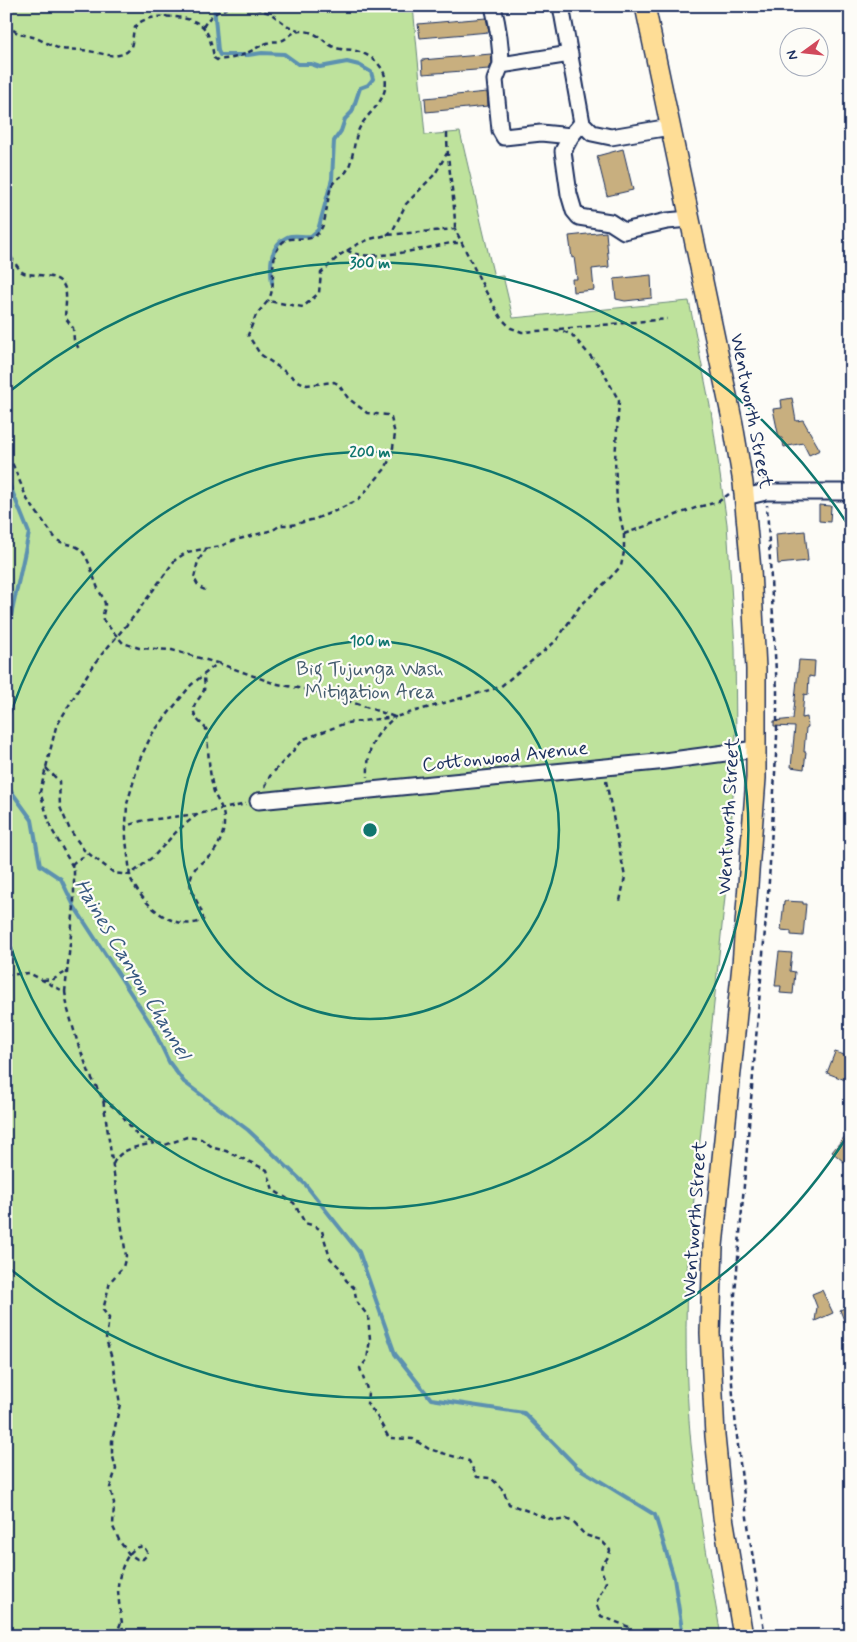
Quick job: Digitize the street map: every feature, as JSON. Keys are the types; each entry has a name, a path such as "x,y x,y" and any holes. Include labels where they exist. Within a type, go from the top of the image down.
{"main road":[{"name":"Wentworth Street","path":"645,6 733,424 744,490 751,570 755,649 756,778 742,965 714,1246 710,1333 723,1517 743,1636"}],"street":[{"path":"493,6 501,47 501,65 495,80 500,130 504,137 541,133 571,136"},
{"path":"561,6 582,123 592,134 611,137 670,127"},
{"path":"501,65 570,54"},
{"path":"582,123 571,136 563,151 564,167 574,211 579,217 610,222 624,231 667,221 689,219"},
{"path":"744,490 766,492 851,492"},
{"name":"Cottonwood Avenue","path":"258,801 603,767 756,749"}],"path":[{"path":"166,6 166,17"},
{"path":"203,27 214,13 236,6"},
{"path":"125,1636 118,1585 129,1554 139,1546 144,1547 147,1552 143,1559 137,1560 129,1554 120,1542 114,1527 114,1503 110,1488 116,1469 112,1453 112,1441 120,1404 113,1362 106,1339 109,1318 103,1310 110,1282 123,1266 126,1256 103,1100 90,1075 78,1044 65,992 74,906 74,869 50,828 40,792 56,727 102,654 118,636 175,560 187,552 221,546 272,530 281,525 292,525 314,519 358,500 386,469 392,454 395,434 394,425 387,414 367,413 348,398 338,384 334,382 307,385 298,380 260,354 248,335 256,315 273,293 276,252 283,242 290,238 304,240 312,238 320,232 332,184 345,174 358,131 383,95 387,81 384,71 370,57 351,50 332,47 317,33 300,31 288,26 270,13 247,6"},
{"path":"6,24 18,33 60,49 88,50 100,54 119,55 130,49 134,42 133,33 137,24 146,18 182,18 203,27 216,60 239,56 271,42 283,40 293,33 300,31"},
{"path":"447,133 447,153 455,209 455,229 485,290 501,318 511,328 522,332 667,319"},
{"path":"387,235 394,230 406,204 435,174 447,153"},
{"path":"268,301 303,307 319,293 321,273 347,250 370,239 387,235 455,229"},
{"path":"347,250 353,255 383,255 451,242 463,243"},
{"path":"6,249 22,272 51,277 60,281 65,286 67,296 65,317 73,328 74,340 79,349"},
{"path":"126,826 141,821 198,814 258,801 270,776 304,739 346,723 396,717 500,687 556,641 580,606 621,566 624,552 624,534 617,504 615,459 619,401 601,368 587,351 572,335 563,331 553,330"},
{"path":"6,459 11,460 27,499 56,539 59,542 73,545 80,550 92,568 96,586 105,603 102,615 103,620 123,642 139,648 172,650 218,663 273,683 328,694 396,717"},
{"path":"624,534 698,507 718,502 744,490 763,474 766,492 777,691 777,737 769,881 730,1355 740,1471 766,1636"},
{"path":"205,590 198,587 194,578 198,561 208,547"},
{"path":"204,674 205,688 194,706 194,715 205,724 207,730 214,793 223,809 224,825 221,840 212,854 200,863 192,874 190,887 194,900 203,910 203,920 194,924 180,922 155,910 140,893 130,875 125,841 127,804 140,759 152,734 191,685 204,674 218,663"},
{"path":"368,790 368,757 373,741 382,728 396,717"},
{"path":"603,767 625,878 620,901"},
{"path":"46,768 59,781 60,807 70,830 88,853 114,872 130,875 154,856 178,830 198,814"},
{"path":"72,866 74,861 83,858 88,853"},
{"path":"43,980 54,979 67,971"},
{"path":"6,993 8,984 6,976 29,973 65,992"},
{"path":"103,1100 119,1111 139,1138 165,1145 188,1137 200,1139 214,1148 226,1151 266,1170 273,1190 294,1203 305,1223 315,1226 322,1231 330,1258 341,1269 346,1280 354,1288 357,1302 368,1316 370,1339 367,1360 360,1368 368,1392 367,1404 375,1413 389,1438 413,1438 429,1449 468,1461 477,1477 491,1478 503,1490 509,1504 555,1521 566,1519 573,1522 586,1535 601,1540 610,1550 609,1556 602,1564 600,1570 606,1582 596,1603 601,1616 628,1627 640,1636"},
{"path":"112,1166 118,1155 125,1151 156,1142"},
{"path":"116,1636 122,1620"}],"green space":[{"name":"Big Tujunga Wash Mitigation Area","path":"6,6 413,6 425,135 460,132 494,277 503,276 513,318 689,301 711,411 727,524 735,647 736,737 730,848 688,1257 686,1304 686,1351 691,1444 721,1636 6,1636"}],"building":[{"path":"486,18 489,32 420,38 418,24"},
{"path":"491,54 492,63 489,69 423,74 422,60"},
{"path":"487,92 488,106 426,112 425,98"},
{"path":"623,149 633,190 607,196 597,156"},
{"path":"606,232 609,267 592,269 594,290 573,292 572,279 577,279 569,236"},
{"path":"651,275 652,298 625,301 616,299 614,279"},
{"path":"792,398 796,421 803,420 820,450 809,455 803,443 784,447 782,438 779,438 773,409 782,408 781,400"},
{"path":"819,505 831,506 830,522 819,521"},
{"path":"805,531 808,561 778,564 776,534"},
{"path":"799,660 815,661 814,677 809,676 808,695 804,694 802,718 807,717 808,727 806,728 804,769 791,767 795,727 774,726 774,721 793,719"},
{"path":"784,901 803,902 803,904 806,904 803,936 791,935 791,931 781,930"},
{"path":"779,952 792,953 790,971 795,972 793,994 780,993 781,986 775,986"},
{"path":"835,1052 851,1057 851,1074 848,1081 827,1073"},
{"path":"851,1129 851,1153 844,1162 832,1152"},
{"path":"822,1290 833,1313 815,1321 817,1307 812,1294"},
{"path":"851,1305 851,1336 850,1336 840,1310"}],"waterway":[{"path":"214,6 220,55 284,54 298,64 311,64 320,67 347,62 359,65 371,72 373,79 368,85 360,88 352,112 345,119 341,131 334,141 332,179 318,230 311,236 287,237 277,245 271,264 272,283"},
{"name":"Haines Canyon Channel","path":"6,476 29,533 6,644"},
{"name":"Haines Canyon Channel","path":"6,784 32,820 40,865 61,879 74,906 152,1026 169,1062 184,1082 248,1130 305,1184 359,1252 395,1354 431,1399 524,1413 577,1467 655,1515 674,1578 683,1636"}]}
